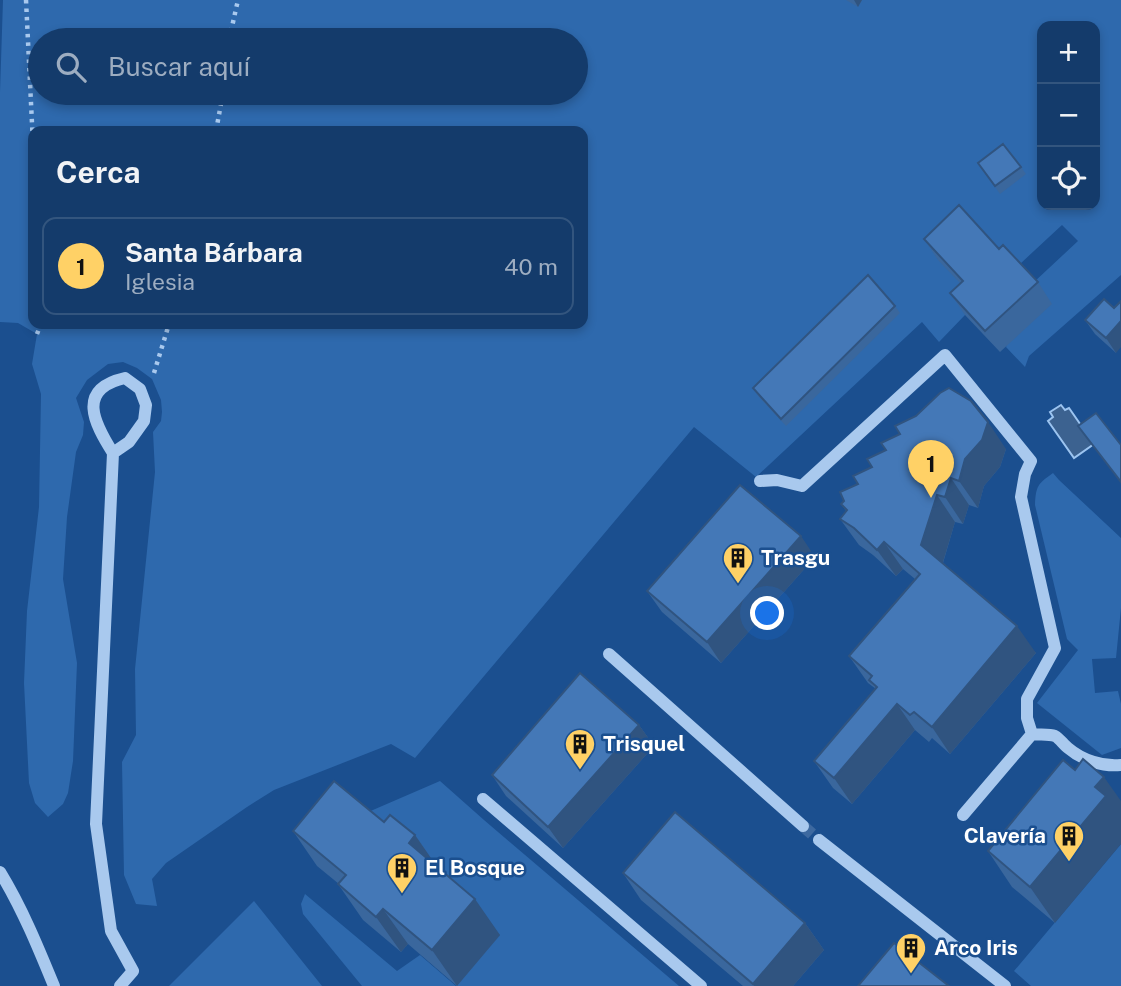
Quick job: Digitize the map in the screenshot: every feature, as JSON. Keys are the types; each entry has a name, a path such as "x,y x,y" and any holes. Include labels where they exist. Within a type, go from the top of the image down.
{"street":[{"path":"760,481 777,480 802,486 945,355 1031,461 1025,474 1021,497 1055,648 1027,699 1027,718 1032,734"},
{"path":"113,453 130,442 144,421 146,405 140,389 125,378 110,382 97,393 93,404 100,432 113,453 96,824 111,931 133,971 120,986"},
{"path":"609,653 803,826"},
{"path":"1032,734 1055,737 1070,750 1087,759 1111,766 1121,765"},
{"path":"963,815 1032,734"},
{"path":"483,799 701,986"},
{"path":"819,840 1004,986"},
{"path":"0,872 35,939 54,986"}],"path":[{"path":"26,0 28,41"},
{"path":"232,28 238,0"},
{"path":"31,105 32,126"},
{"path":"217,126 221,105"},
{"path":"37,334 39,329"},
{"path":"140,389 153,379 168,329"}],"shaded area":[{"path":"3,0 1121,0 1121,275 1029,356 1025,367 1006,347 1033,283 1078,241 1062,225 939,342 922,322 756,477 694,427 415,758 391,744 274,790 166,863 152,879 157,906 136,904 124,875 122,762 136,735 135,669 155,472 153,432 161,421 161,400 152,379 123,362 108,364 87,380 76,398 84,422 83,435 76,452 67,517 63,579 77,663 73,761 68,793 63,804 48,817 35,803 29,783 24,683 27,611 39,507 41,394 32,364 37,334 28,329 588,329 588,126 28,126 28,329 18,323 0,322 0,92"},
{"path":"1061,405 1065,410 1069,408 1094,444 1074,458 1048,421 1053,417 1050,412"},
{"path":"1053,473 1121,538 1121,608 1116,658 1092,659 1095,693 1118,691 1121,704 1121,748 1102,755 1037,703 1078,650 1067,639 1035,505 1039,486"},
{"path":"440,781 679,986 456,986 500,935 359,816"},
{"path":"1121,844 1121,986 1031,986 1014,971"},
{"path":"305,894 397,971 420,955 456,986 362,986 303,914 301,904"},
{"path":"254,901 322,986 169,986"}],"building":[{"path":"1003,144 1021,167 995,186 978,163"},
{"path":"959,205 999,249 1003,245 1038,282 985,331 950,293 963,281 924,239"},
{"path":"868,275 895,306 781,419 753,388"},
{"path":"1104,299 1114,308 1121,301 1121,321 1106,338 1085,320"},
{"path":"949,388 971,401 988,422 982,440 965,459 959,481 951,478 945,497 937,495 921,545 1017,626 932,727 914,712 910,715 897,704 834,778 814,761 877,687 869,680 872,676 849,656 920,574 884,542 877,550 840,519 847,510 841,504 844,501 840,492 858,484 853,476 872,467 867,459 886,450 881,443 900,434 895,426 916,416"},
{"path":"1096,413 1121,445 1121,482 1078,426"},
{"name":"Trasgu","path":"740,485 801,536 707,642 647,591"},
{"name":"Trisquel","path":"580,673 639,725 548,827 492,775"},
{"path":"1083,759 1104,777 1095,787 1106,796 1030,887 988,851 1063,760 1075,770"},
{"name":"El Bosque","path":"334,781 384,822 390,815 415,835 409,843 475,899 432,950 383,909 376,917 338,884 346,875 293,831"},
{"path":"675,812 805,923 753,984 623,873"},
{"path":"894,943 949,986 858,986"}],"tunnel":[{"path":"803,826 819,840"}],"place":[{"name":"Santa Bárbara","path":"931,498"},
{"name":"Trasgu","path":"738,585"},
{"name":"Trisquel","path":"580,771"},
{"name":"Clavería","path":"1069,863"},
{"name":"El Bosque","path":"402,895"},
{"name":"Arco Iris","path":"911,975"}]}
